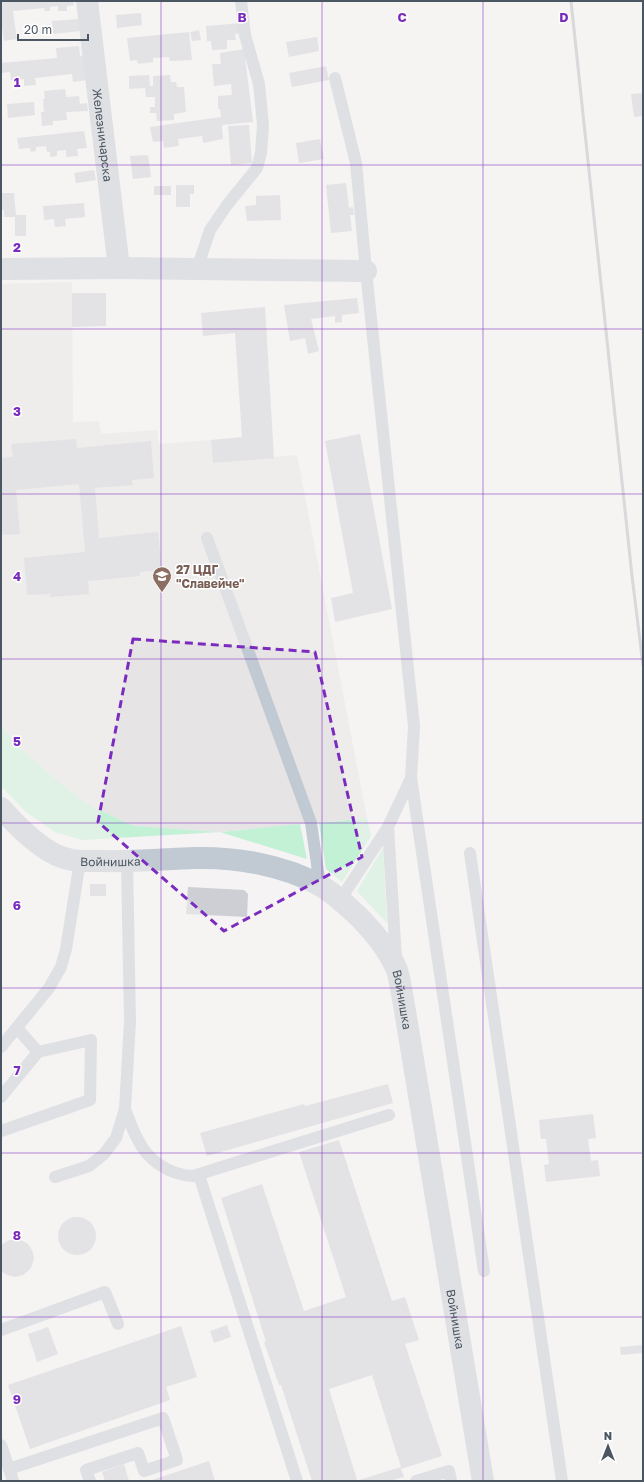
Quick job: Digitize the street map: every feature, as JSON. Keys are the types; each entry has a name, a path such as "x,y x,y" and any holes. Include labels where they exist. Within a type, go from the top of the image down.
{"street":[{"name":"Железничарска","path":"87,1 119,268"},
{"path":"1,269 119,268 366,271"},
{"name":"Войнишка","path":"1,808 14,823 40,845 56,855 67,859 80,861 127,862 196,858 229,858 266,865 294,874 320,885 340,900 380,940 397,971 403,999 483,1481"}],"lane":[{"path":"197,269 210,230 227,205 257,168 261,153 263,125 259,84 245,35 241,1"},
{"path":"334,78 356,163 414,726 411,778 484,1271"},
{"path":"207,538 311,823 320,885"},
{"path":"340,900 388,827 411,778"},
{"path":"388,827 397,971"},
{"path":"470,853 562,1481"},
{"path":"1,1047 49,988 61,967 66,949 80,861"},
{"path":"55,1177 89,1166 104,1154 116,1138 125,1109 130,1021 127,862"},
{"path":"17,1028 38,1052"},
{"path":"1,1097 38,1052 91,1040 90,1100 1,1131"},
{"path":"125,1109 137,1139 152,1158 159,1165 176,1174 185,1176 199,1175 389,1115"},
{"path":"199,1175 297,1481"},
{"path":"1,1330 105,1292 118,1324"},
{"path":"9,1469 164,1418 177,1460 144,1471 138,1453 86,1470 90,1481"},
{"path":"1,1445 13,1481"},
{"path":"416,1481 449,1471 451,1481"}],"highlighted area":[{"path":"133,639 315,652 362,857 224,931 98,822"}],"shaded area":[{"name":"27 ЦДГ \"Славейче\"","path":"72,282 73,422 99,421 101,434 157,430 159,444 211,440 213,463 297,455 367,818 220,832 134,826 97,809 82,800 19,747 1,724 1,284"}],"green space":[{"path":"1,724 19,747 60,783 82,800 97,809 134,826 220,832 82,840 55,832 26,812 2,787"},
{"path":"367,818 371,836 342,882 326,869 319,823"},
{"path":"300,824 307,859 220,832"},
{"path":"383,848 387,923 357,891"}],"building":[{"path":"1,1 73,1 74,5 67,6 67,11 58,11 58,6 50,7 50,11 45,11 44,8 13,11 17,39 4,41 1,19"},
{"path":"141,13 142,25 117,28 116,15"},
{"path":"80,19 81,31 53,34 52,21"},
{"path":"242,23 243,33 235,34 236,40 227,40 227,49 212,50 211,41 207,41 206,26"},
{"path":"199,30 201,40 192,41 190,32"},
{"path":"189,32 192,60 170,61 169,57 153,58 153,62 138,64 137,60 130,61 127,38"},
{"path":"317,37 319,51 289,57 286,42"},
{"path":"79,46 80,56 84,55 87,80 73,82 72,74 35,78 36,85 24,86 24,79 11,80 10,72 1,73 1,63 57,58 56,48"},
{"path":"244,49 253,122 222,125 223,139 203,143 202,136 178,139 179,146 164,148 163,141 153,142 150,127 221,117 220,109 218,109 218,96 232,95 231,84 214,86 212,64 221,64 220,53"},
{"path":"326,66 329,80 292,87 289,73"},
{"path":"149,75 150,86 153,86 153,76 170,75 171,82 176,82 177,87 184,87 186,112 174,114 174,120 157,121 156,113 150,113 150,107 155,107 155,97 146,97 145,88 129,89 129,76"},
{"path":"65,89 66,97 79,96 80,104 87,103 88,111 66,112 67,120 53,121 53,125 42,126 41,112 44,112 44,91"},
{"path":"643,93 643,116 634,117 631,94"},
{"path":"34,102 35,115 8,118 7,104"},
{"path":"249,125 252,163 231,165 228,126"},
{"path":"84,131 87,148 77,149 78,156 66,157 66,150 57,151 57,156 50,157 50,152 47,152 46,146 36,147 36,151 31,152 30,148 19,149 17,138"},
{"path":"320,139 324,159 299,163 296,143"},
{"path":"148,155 151,177 133,179 130,156"},
{"path":"94,170 96,180 76,183 74,173"},
{"path":"346,183 349,208 353,207 354,215 350,215 352,231 331,233 326,185"},
{"path":"176,185 194,185 194,194 190,194 190,207 176,207"},
{"path":"154,186 171,186 171,195 154,195"},
{"path":"1,193 14,193 16,215 26,215 26,236 15,236 15,217 4,217 4,210 1,210"},
{"path":"280,195 281,220 247,221 245,206 256,205 256,196"},
{"path":"84,203 85,217 65,219 66,226 55,227 54,219 44,220 43,206"},
{"path":"72,293 106,293 106,326 72,327"},
{"path":"357,298 359,313 342,315 342,322 335,323 335,316 311,319 319,351 308,354 305,338 290,341 284,305"},
{"path":"265,307 274,458 213,463 211,440 242,437 235,333 203,336 201,313"},
{"path":"360,434 392,609 335,622 331,598 353,593 325,441"},
{"path":"76,439 77,448 151,441 154,478 132,480 133,485 95,488 99,538 158,532 162,570 140,572 140,576 88,581 89,594 50,597 50,594 27,595 24,558 85,552 79,484 16,490 20,534 1,535 1,458 13,457 11,444"},
{"path":"90,884 106,884 106,896 90,896"},
{"path":"188,887 244,890 248,894 247,917 186,914"},
{"path":"388,1084 393,1103 207,1156 200,1133 304,1104 305,1106"},
{"path":"593,1114 596,1138 588,1139 591,1161 598,1160 600,1176 546,1182 544,1165 549,1164 546,1139 541,1139 539,1120"},
{"path":"339,1140 392,1301 405,1297 419,1340 405,1344 442,1456 401,1469 404,1477 389,1481 359,1480 401,1467 372,1375 329,1389 357,1480 312,1481 281,1385 279,1385 264,1342 266,1342 221,1198 262,1184 304,1311 346,1297 299,1152"},
{"path":"77,1217 87,1220 93,1226 96,1236 93,1246 87,1252 77,1255 67,1252 61,1246 58,1236 61,1226 67,1220"},
{"path":"14,1239 21,1240 28,1244 32,1250 34,1258 31,1268 28,1271 23,1275 15,1277 7,1275 1,1271 1,1245"},
{"path":"227,1325 231,1337 214,1343 210,1331"},
{"path":"181,1326 197,1377 166,1387 170,1400 30,1449 8,1385"},
{"path":"48,1327 58,1354 37,1362 28,1334"},
{"path":"643,1345 643,1353 621,1355 620,1347"},
{"path":"209,1461 215,1481 149,1481"},
{"path":"124,1464 129,1481 105,1481 102,1472"}],"railway":[{"path":"571,1 632,576 643,665"}],"place":[{"name":"27 ЦДГ \"Славейче\"","path":"162,593"}]}
